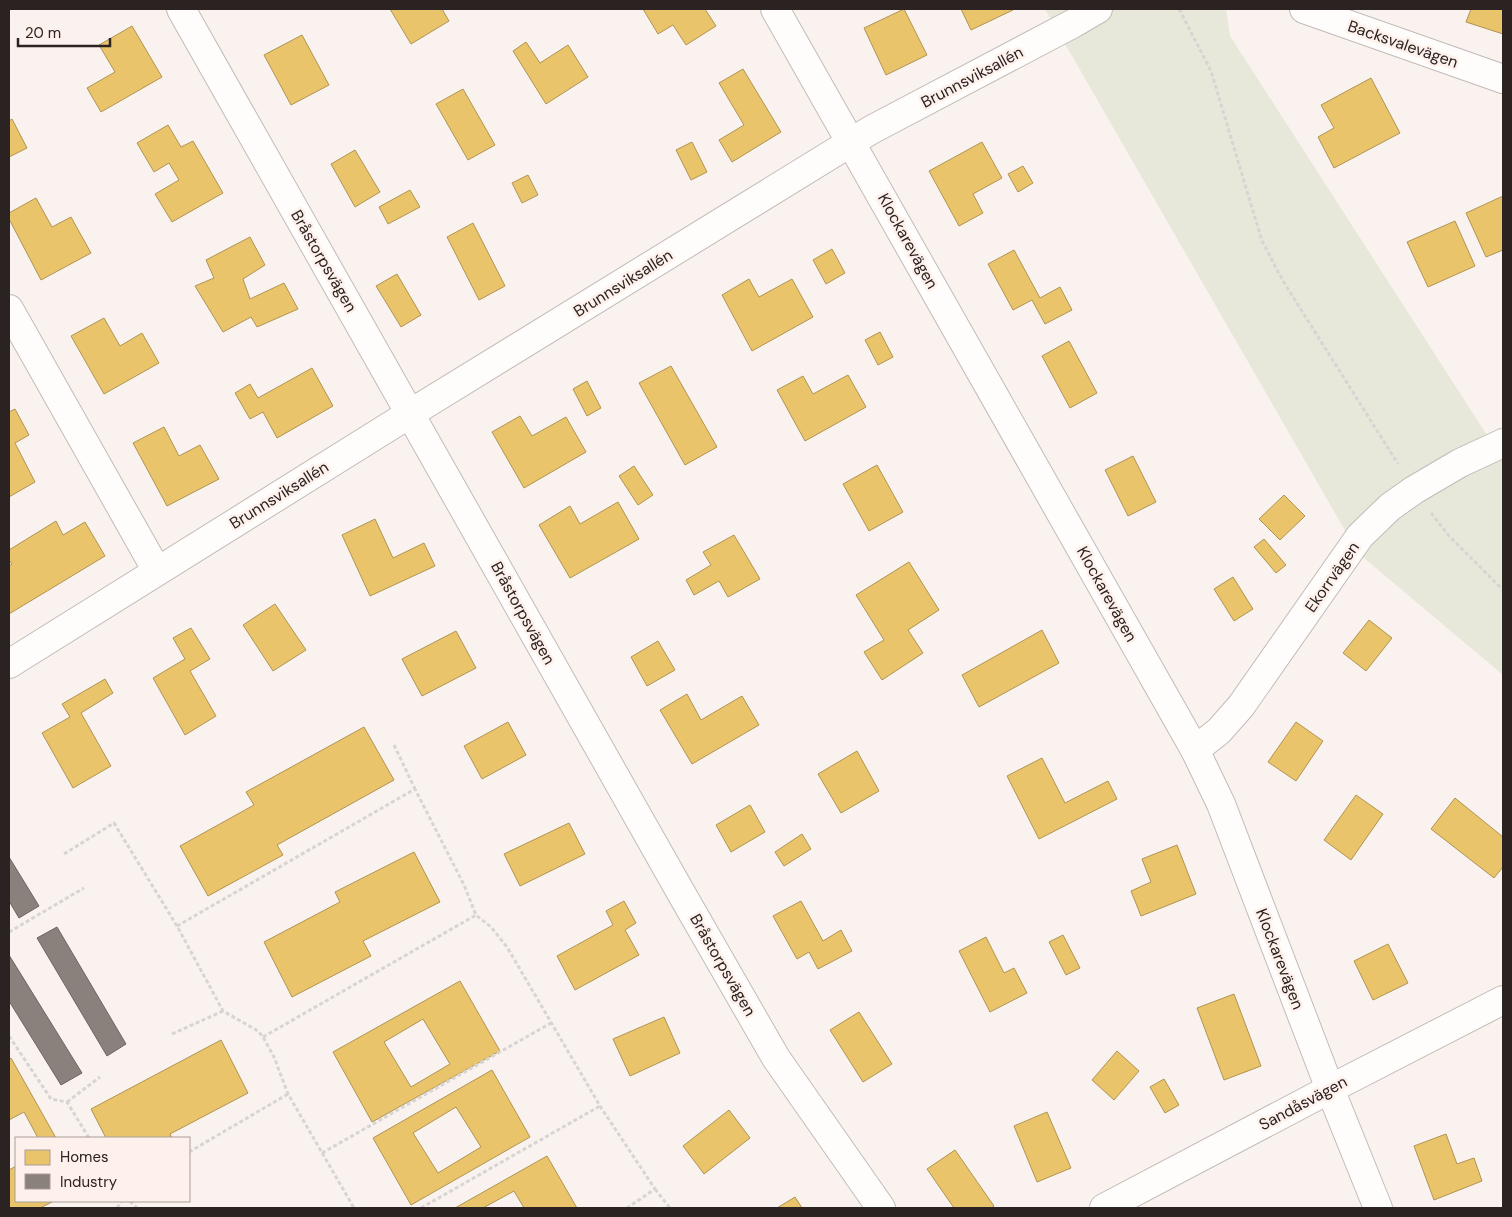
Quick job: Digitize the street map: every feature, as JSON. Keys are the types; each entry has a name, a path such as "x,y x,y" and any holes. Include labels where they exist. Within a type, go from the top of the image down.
{"street":[{"name":"Bråstorpsvägen","path":"181,9 776,1058 881,1208"},
{"name":"Klockarevägen","path":"775,9 1195,750 1224,813 1378,1208"},
{"name":"Brunnsviksallén","path":"9,664 411,413 851,142 1098,9"},
{"name":"Backsvalevägen","path":"1304,9 1503,78"},
{"path":"9,309 157,571"},
{"name":"Ekorrvägen","path":"1195,750 1220,731 1241,706 1360,536 1390,507 1414,490 1460,463 1503,443"},
{"name":"Sandåsvägen","path":"1104,1208 1503,1000"}],"path":[{"path":"1179,9 1211,71 1262,241 1283,281 1414,490 1450,536 1503,590"},
{"path":"394,745 464,885 476,915 508,947 600,1106 654,1189 670,1208"},
{"path":"176,926 415,788"},
{"path":"64,854 114,823 224,1011 258,1031 263,1037 274,1058 288,1094 354,1208"},
{"path":"9,932 84,888"},
{"path":"263,1037 476,915"},
{"path":"172,1034 224,1011"},
{"path":"322,1153 552,1023"},
{"path":"9,1036 51,1099 67,1102 100,1077"},
{"path":"190,1151 288,1094"},
{"path":"67,1102 88,1137"},
{"path":"421,1208 600,1106"},
{"path":"627,1208 654,1189"}],"shaded area":[{"path":"1045,9 1226,9 1230,36 1503,460 1503,675 1358,553"}],"building: Homes":[{"path":"390,9 442,9 449,21 411,44"},
{"path":"643,9 705,9 716,26 686,45 673,25 658,34"},
{"path":"904,9 927,55 886,75 864,28"},
{"path":"961,9 1012,9 1013,10 971,30"},
{"path":"1471,9 1503,9 1503,34 1466,22"},
{"path":"132,26 162,77 101,112 87,88 115,72 99,45"},
{"path":"302,35 329,85 291,105 264,55"},
{"path":"526,42 540,63 568,45 588,77 546,104 513,51"},
{"path":"743,69 781,132 732,162 719,140 744,125 719,83"},
{"path":"1371,78 1400,133 1334,168 1318,137 1334,128 1321,105"},
{"path":"463,89 495,145 468,160 436,104"},
{"path":"12,119 27,148 9,157 9,121"},
{"path":"168,125 181,147 193,141 223,193 172,222 155,194 179,180 169,163 154,172 137,143"},
{"path":"692,142 707,172 691,180 676,150"},
{"path":"982,142 1002,178 973,194 983,213 959,226 929,171"},
{"path":"355,150 380,192 355,207 331,164"},
{"path":"1023,166 1033,183 1018,192 1008,174"},
{"path":"528,175 538,195 522,203 512,183"},
{"path":"410,190 420,207 388,224 379,207"},
{"path":"1503,196 1503,250 1486,257 1466,213"},
{"path":"36,198 52,227 71,217 91,253 41,280 9,219 9,213"},
{"path":"1455,221 1475,266 1428,287 1407,242"},
{"path":"473,223 505,286 479,300 447,237"},
{"path":"250,237 265,265 243,279 250,299 284,283 298,309 257,327 251,317 223,332 195,286 214,278 206,260"},
{"path":"832,249 845,273 826,284 813,260"},
{"path":"1014,250 1040,298 1060,287 1072,310 1045,324 1032,300 1013,310 988,264"},
{"path":"397,274 421,315 401,327 376,286"},
{"path":"749,279 759,297 792,279 813,317 752,351 722,295"},
{"path":"104,318 120,346 142,333 159,363 104,394 71,336"},
{"path":"880,332 893,357 878,365 865,340"},
{"path":"1069,341 1097,393 1070,408 1042,356"},
{"path":"671,366 717,447 685,465 639,383"},
{"path":"312,368 333,406 277,438 263,412 250,419 235,393 250,384 258,398"},
{"path":"848,375 866,407 805,441 777,390 803,376 813,394"},
{"path":"587,381 601,408 587,416 573,389"},
{"path":"15,409 29,435 15,443 35,482 9,497 9,412"},
{"path":"520,416 532,436 566,417 586,452 524,488 492,432"},
{"path":"164,427 179,456 200,445 219,479 167,506 133,443"},
{"path":"1133,456 1156,502 1128,516 1105,470"},
{"path":"877,465 903,512 869,531 843,484"},
{"path":"634,466 653,495 638,505 619,476"},
{"path":"1284,495 1305,516 1280,540 1259,519"},
{"path":"618,502 639,539 570,578 539,525 570,506 580,524"},
{"path":"375,519 393,558 424,543 435,566 370,596 342,535"},
{"path":"56,521 63,535 85,522 105,556 9,614 9,566 12,564 9,560 9,550"},
{"path":"734,535 760,579 728,597 719,581 694,595 686,580 711,565 703,552"},
{"path":"1264,539 1286,565 1276,573 1254,547"},
{"path":"909,562 939,610 908,630 923,653 882,680 864,652 884,640 856,595"},
{"path":"1233,577 1253,609 1234,621 1214,589"},
{"path":"275,604 306,650 273,671 243,625"},
{"path":"1369,620 1392,638 1366,671 1343,653"},
{"path":"191,628 210,659 190,671 216,716 185,735 153,678 185,659 173,638"},
{"path":"1042,630 1059,663 979,707 962,675"},
{"path":"456,631 476,668 422,696 402,659"},
{"path":"658,641 675,670 647,686 631,657"},
{"path":"105,679 113,693 81,713 111,766 73,788 42,733 70,717 62,704"},
{"path":"687,694 701,720 742,696 759,725 692,764 660,710"},
{"path":"508,722 526,755 482,779 464,746"},
{"path":"1296,722 1323,741 1296,781 1268,762"},
{"path":"364,727 394,780 277,845 283,855 208,896 180,846 254,805 246,792"},
{"path":"857,751 879,791 841,813 818,774"},
{"path":"1042,758 1065,803 1108,781 1117,799 1039,839 1007,776"},
{"path":"1356,795 1383,814 1351,860 1324,840"},
{"path":"1455,798 1503,837 1503,867 1494,878 1431,829"},
{"path":"750,805 765,832 731,852 716,825"},
{"path":"569,823 585,854 520,886 504,854"},
{"path":"802,834 811,849 784,866 775,852"},
{"path":"1177,845 1196,894 1141,916 1131,891 1151,882 1142,859"},
{"path":"414,852 440,902 363,941 371,956 292,997 264,942 340,902 335,892"},
{"path":"624,901 636,923 625,930 639,955 575,990 557,956 613,925 606,911"},
{"path":"801,901 823,941 841,930 852,951 818,969 809,952 797,959 773,916"},
{"path":"1063,935 1080,968 1066,975 1049,942"},
{"path":"986,937 1004,973 1014,968 1027,993 990,1012 959,951"},
{"path":"1388,944 1408,983 1373,1000 1354,961"},
{"path":"460,981 500,1051 372,1122 333,1052","holes":["423,1019 450,1064 411,1087 384,1042"]},
{"path":"1234,994 1261,1066 1224,1080 1197,1008"},
{"path":"859,1012 892,1064 863,1082 830,1030"},
{"path":"664,1017 680,1053 630,1076 613,1039"},
{"path":"221,1040 248,1093 170,1134 172,1137 105,1137 91,1109"},
{"path":"1117,1051 1139,1071 1114,1100 1092,1080"},
{"path":"11,1058 55,1137 37,1137 24,1112 9,1120 9,1060"},
{"path":"492,1070 530,1137 411,1205 373,1138","holes":["456,1107 481,1147 438,1173 413,1133"]},
{"path":"1164,1079 1179,1105 1165,1113 1150,1087"},
{"path":"729,1110 750,1138 704,1174 683,1146"},
{"path":"1047,1112 1071,1168 1037,1182 1014,1126"},
{"path":"1446,1134 1457,1164 1474,1158 1482,1181 1434,1200 1414,1146"},
{"path":"955,1150 994,1206 991,1208 954,1208 927,1169"},
{"path":"547,1156 577,1208 524,1208 514,1191 483,1208 455,1208"},
{"path":"15,1167 15,1202 52,1202 40,1208 9,1208 9,1170"},
{"path":"795,1197 802,1208 777,1208"}],"building: Industry":[{"path":"9,857 39,906 19,918 9,901"},
{"path":"57,927 126,1044 107,1056 37,938"},
{"path":"9,955 82,1073 61,1085 9,1001"}]}
